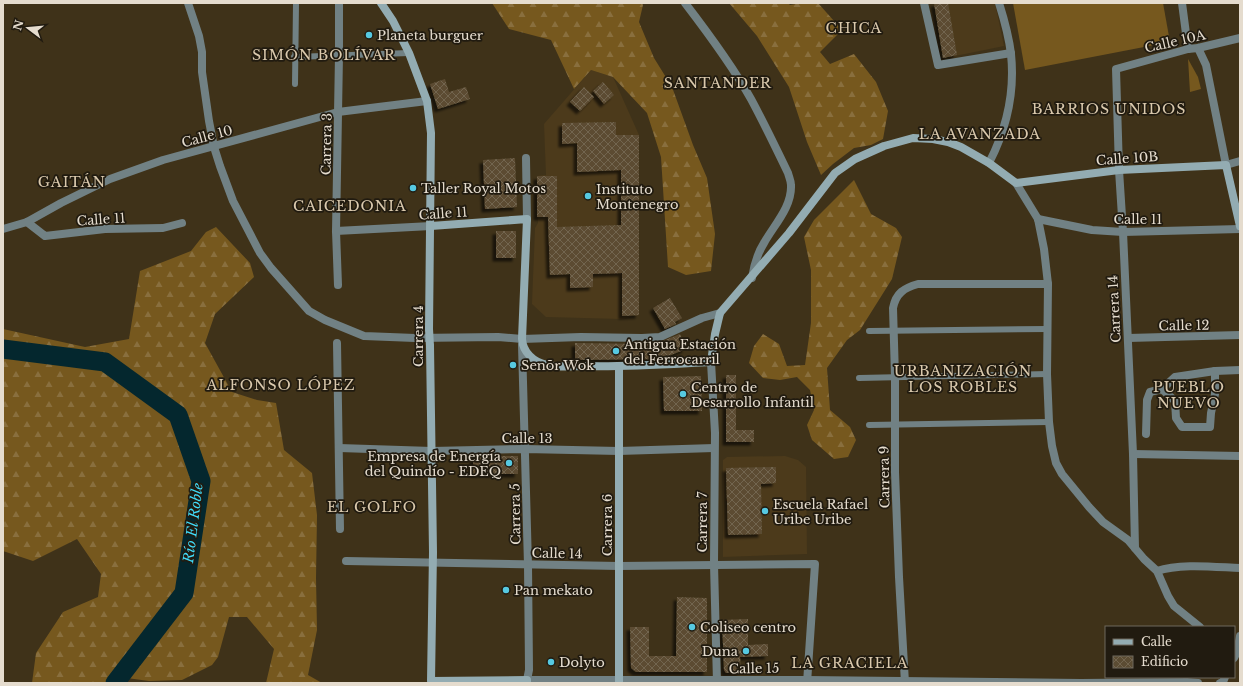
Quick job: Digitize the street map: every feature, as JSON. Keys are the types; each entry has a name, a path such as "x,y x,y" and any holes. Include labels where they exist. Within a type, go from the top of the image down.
{"main road":[{"name":"Carrera 4","path":"381,3 409,53 427,101 432,134 430,329 432,563 430,680"},
{"path":"522,342 526,352 534,360 547,366 619,366 711,362 715,334 720,314 789,233 835,173 855,159 884,146 913,138 933,139 948,142 961,147 989,163 1016,183"},
{"path":"1226,164 1240,228"},
{"name":"Calle 10B","path":"1016,183 1118,170 1226,164"},
{"name":"Calle 11","path":"431,226 527,219"},
{"name":"Carrera 5","path":"522,342 527,219"},
{"name":"Carrera 6","path":"619,366 619,681"},
{"name":"Calle 15","path":"430,680 527,682"}],"street":[{"path":"188,3 199,36 202,52 202,72 214,147 232,201 260,253 309,311 325,320 364,336 415,338 498,337 522,342 581,337 660,337 702,318 720,314"},
{"name":"Carrera 3","path":"338,284 336,231 339,3"},
{"path":"685,3 730,66 750,98 788,173 791,185 786,207 780,220 764,243 755,261 752,278"},
{"path":"924,3 938,65 1011,53"},
{"path":"989,163 1008,113 1012,82 1011,53 1000,3"},
{"path":"1182,3 1188,49"},
{"name":"Calle 10A","path":"1116,69 1188,49 1240,38"},
{"path":"1198,48 1206,65 1226,164"},
{"name":"Carrera 14","path":"1116,69 1118,170 1123,232 1128,338 1135,548"},
{"name":"Calle 10","path":"3,229 27,222 61,203 110,179 163,160 338,112 427,101"},
{"name":"Carrera 5","path":"526,158 527,219"},
{"name":"Calle 10B","path":"1226,164 1240,161"},
{"path":"1016,183 1038,218 1044,249 1048,284 1047,374 1049,422 1056,463 1062,474 1103,522 1128,540 1157,571 1174,606 1199,626"},
{"name":"Calle 11","path":"1038,218 1092,230 1123,232 1240,228"},
{"name":"Calle 11","path":"27,222 45,236 105,229 163,228 182,223"},
{"name":"Calle 11","path":"336,231 431,226"},
{"name":"Carrera 9","path":"905,682 899,577 895,425 896,377 894,301 906,287 918,284 1048,284"},
{"name":"Calle 12","path":"1128,338 1240,335"},
{"name":"Carrera 5","path":"522,342 528,565 529,670 527,682"},
{"path":"337,343 340,529"},
{"name":"Carrera 7","path":"711,362 715,433 714,564 717,682"},
{"path":"1146,434 1147,400 1150,392 1162,389 1175,377 1215,371 1240,370"},
{"path":"1162,389 1175,402 1176,418 1182,428 1210,427 1215,394 1215,371"},
{"name":"Calle 13","path":"339,448 619,451 714,448"},
{"path":"1133,454 1240,456"},
{"name":"Calle 14","path":"346,561 618,566 815,564 807,681"},
{"path":"1157,571 1167,568 1209,566 1240,568"},
{"path":"1237,655 1240,636"},
{"name":"Calle 15","path":"527,682 807,681 1198,683"}],"lane":[{"path":"295,84 294,57 296,3"},
{"path":"294,57 409,53"},
{"path":"869,331 1048,329"},
{"path":"859,378 1047,374"},
{"path":"869,425 1049,422"}],"shaded area":[{"path":"934,3 995,3 1004,46 943,58"},
{"name":"Instituto Montenegro","path":"591,70 613,77 639,135 639,315 621,319 546,317 532,304 535,228 538,223 537,176 546,175 544,124"},
{"name":"Escuela Rafael Uribe Uribe","path":"785,456 798,460 806,467 807,554 723,557 723,460 727,457"}],"green space":[{"path":"492,3 642,3 643,5 639,22 654,58 672,87 693,145 707,178 715,234 711,271 686,275 668,267 661,157 647,113 613,77 591,70 574,89 551,40 509,29"},
{"path":"729,3 788,3 790,5 818,3 842,30 820,52 830,64 854,54 876,82 888,111 883,139 871,145 854,148 821,175 807,142 789,87 757,36"},
{"path":"1013,3 1163,3 1170,42 1025,70"},
{"path":"1188,59 1198,77 1201,89 1190,92"},
{"path":"854,180 871,214 896,228 902,237 892,279 860,330 847,340 827,368 830,410 850,427 856,440 848,457 834,459 812,440 807,425 814,410 810,390 797,377 780,380 763,378 749,363 754,346 763,334 779,344 787,366 805,365 811,323 811,270 804,237 814,220"},
{"path":"216,227 250,263 254,277 215,314 205,343 232,392 257,400 276,403 284,450 312,473 317,515 317,630 308,675 322,683 266,683 274,649 247,617 229,617 218,657 212,665 182,680 149,681 112,676 107,683 32,683 36,653 63,612 98,597 101,574 77,539 33,561 3,551 3,329 85,347 129,339 140,271 191,251 206,232"}],"building":[{"path":"934,3 948,3 957,55 943,58"},
{"path":"445,79 449,92 466,87 470,99 438,109 430,84"},
{"path":"603,82 614,95 604,104 593,91"},
{"path":"584,87 594,97 580,111 570,102"},
{"path":"616,122 616,135 639,135 639,315 622,316 622,273 593,274 593,287 570,288 570,274 550,275 548,217 537,217 537,176 557,176 557,227 621,225 621,170 577,172 577,143 562,144 562,123"},
{"path":"515,158 517,207 485,209 483,160"},
{"path":"496,231 516,231 516,258 496,258"},
{"path":"670,298 682,318 675,322 676,324 665,329 653,308"},
{"name":"Antigua Estación del Ferrocarril","path":"680,334 686,349 661,359 575,360 575,343 642,344 660,342"},
{"path":"726,375 736,375 736,430 754,430 754,442 726,442"},
{"path":"701,376 702,411 664,411 663,377"},
{"path":"473,456 518,456 518,474 473,474"},
{"path":"776,467 776,483 761,484 762,534 728,535 726,468"},
{"name":"Coliseo centro","path":"677,597 707,598 707,672 636,672 631,668 630,627 649,627 649,656 676,656"},
{"path":"748,619 748,645 768,644 768,656 740,657 741,672 726,673 724,670 722,620"}],"waterway":[{"name":"Río El Roble","path":"3,349 105,362 178,415 201,481 184,593 115,683"}],"place":[{"name":"Planeta burguer","path":"369,35"},
{"name":"Taller Royal Motos","path":"413,188"},
{"name":"Instituto Montenegro","path":"588,196"},
{"name":"Antigua Estación del Ferrocarril","path":"616,351"},
{"name":"Senõr Wok","path":"513,365"},
{"name":"Centro de Desarrollo Infantil","path":"683,394"},
{"name":"Empresa de Energía del Quindío - EDEQ","path":"509,463"},
{"name":"Escuela Rafael Uribe Uribe","path":"765,511"},
{"name":"Pan mekato","path":"506,590"},
{"name":"Coliseo centro","path":"692,627"},
{"name":"Duna","path":"746,651"},
{"name":"Dolyto","path":"551,662"}],"district":[{"name":"CHICA","path":"854,28"},
{"name":"SIMÓN BOLÍVAR","path":"324,55"},
{"name":"SANTANDER","path":"718,83"},
{"name":"BARRIOS UNIDOS","path":"1109,109"},
{"name":"LA AVANZADA","path":"980,134"},
{"name":"GAITÁN","path":"72,182"},
{"name":"CAICEDONIA","path":"350,206"},
{"name":"URBANIZACIÓN LOS ROBLES","path":"963,380"},
{"name":"ALFONSO LÓPEZ","path":"281,385"},
{"name":"PUEBLO NUEVO","path":"1189,396"},
{"name":"EL GOLFO","path":"372,507"},
{"name":"LA GRACIELA","path":"850,663"}]}
